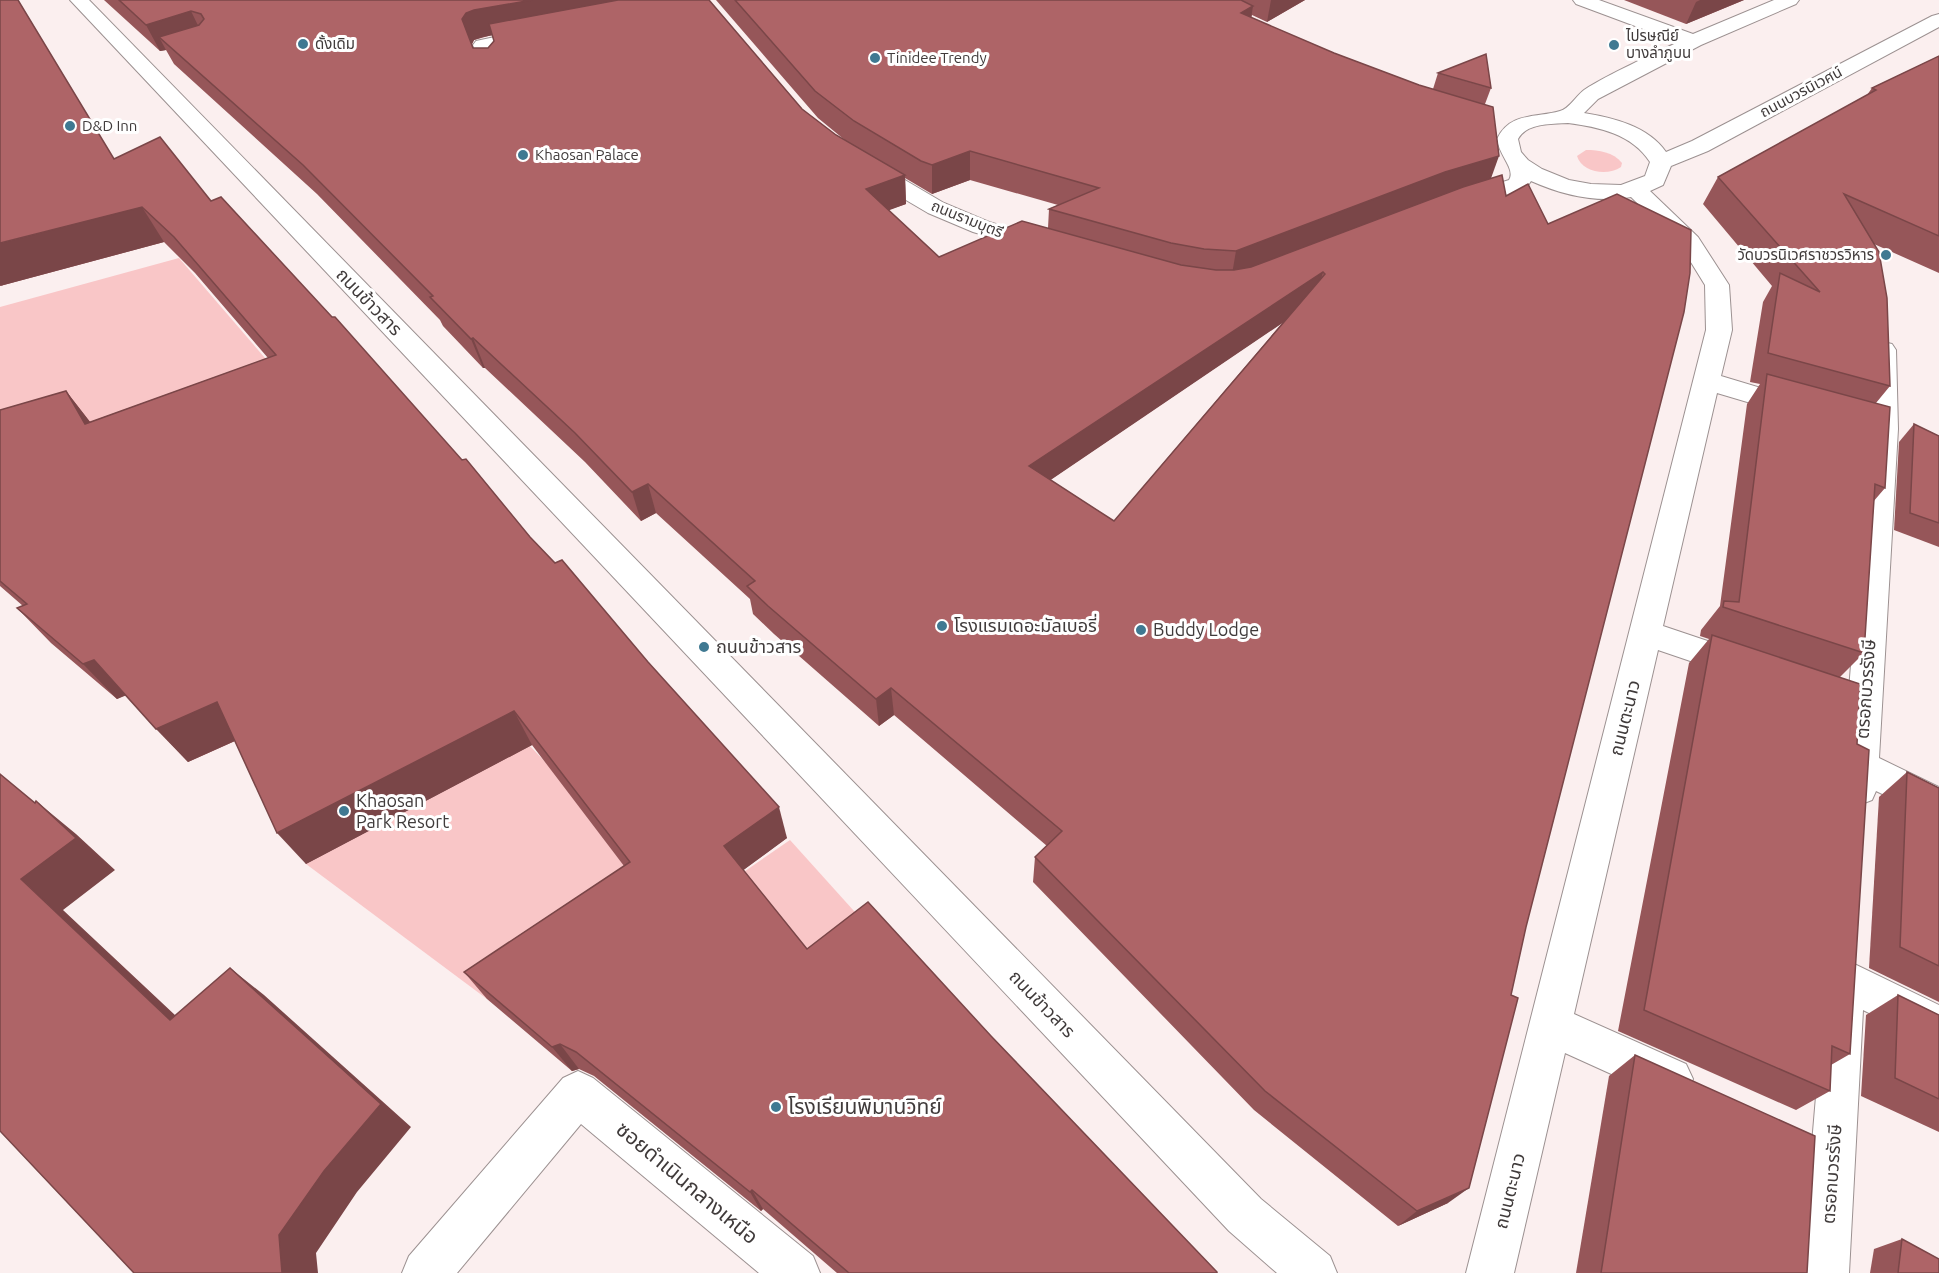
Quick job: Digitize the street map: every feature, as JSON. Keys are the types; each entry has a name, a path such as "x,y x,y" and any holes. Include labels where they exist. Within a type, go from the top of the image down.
{"street":[{"name":"ถนนข้าวสาร","path":"80,0 153,62 1245,1215 1313,1273"},
{"path":"1582,0 1694,41"},
{"path":"1568,117 1591,95 1694,41 1790,0"},
{"name":"ถนนบวรนิเวศน์","path":"1661,162 1700,146 1939,20"},
{"path":"490,69 483,45 551,32"},
{"path":"1568,117 1610,125 1633,134 1650,146 1661,162 1655,180 1636,190 1586,190 1558,184 1524,167 1511,154 1500,130 1534,120 1568,117"},
{"name":"ถนนรามบุตรี","path":"854,159 936,208 981,227 1055,250"},
{"path":"1444,208 1517,185 1523,177 1524,167"},
{"name":"ถนนตะนาว","path":"1490,1273 1719,330 1718,285 1690,242 1636,190"},
{"name":"ตรอกบวรรังษี","path":"1856,825 1860,766 1848,702 1885,428 1882,312"},
{"path":"1707,381 1817,412"},
{"path":"1645,633 1777,678"},
{"path":"1860,766 1939,805"},
{"name":"ตรอกบวรรังษี","path":"1825,1273 1817,1146 1847,962 1939,1027"},
{"path":"1550,1025 1706,1095"},
{"name":"ซอยดำเนินกลางเหนือ","path":"426,1273 578,1093 796,1273"}],"shaded area":[{"path":"1586,150 1610,154 1622,163 1621,167 1603,172 1590,169 1580,162 1577,156"},
{"path":"179,258 296,394 0,455 0,307"},
{"path":"530,746 548,765 644,892 487,999 306,864"},
{"path":"790,840 872,931 818,988 735,878"}],"building":[{"path":"0,0 18,0 114,159 160,137 211,201 221,197 332,317 335,317 462,460 466,459 530,537 555,563 562,560 648,662 779,807 724,846 807,949 868,902 991,1036 1217,1273 849,1273 752,1190 750,1192 576,1052 560,1044 552,1047 464,972 630,862 514,711 277,833 217,702 156,729 94,660 83,664 17,608 27,604 0,581 0,410 66,391 85,424 276,355 174,237 142,207 0,243"},
{"path":"119,0 532,0 466,13 462,19 473,48 488,48 494,41 489,24 618,0 709,0 802,109 836,135 905,175 866,189 939,257 1022,221 1181,265 1234,270 1251,267 1463,187 1502,175 1506,196 1528,184 1548,224 1617,194 1691,230 1690,273 1684,312 1526,927 1511,995 1518,998 1469,1188 1417,1211 1265,1091 1035,857 1062,831 891,688 876,699 768,606 747,586 755,581 648,484 632,492 575,433 473,338 471,339 430,297 433,296 303,165 159,37 199,25 204,19 201,14 191,11 146,25","holes":["1323,272 1325,274 1114,521 1029,466"]},
{"path":"735,0 1241,0 1253,6 1241,13 1334,53 1419,85 1493,107 1499,156 1445,172 1236,251 1204,249 1171,243 1049,209 1099,188 970,151 932,165 921,161 854,121 815,91"},
{"path":"1486,54 1491,88 1438,73"},
{"path":"1939,56 1939,236 1844,194 1879,252 1887,298 1890,386 1768,353 1780,273 1820,292 1718,177 1876,90 1872,88"},
{"path":"1767,374 1890,407 1885,488 1875,484 1864,653 1723,607 1724,601 1739,602"},
{"path":"1914,424 1939,436 1939,523 1910,513"},
{"path":"1712,635 1860,684 1857,744 1869,750 1850,1054 1832,1046 1830,1091 1644,1010"},
{"path":"1907,772 1939,788 1939,966 1900,947"},
{"path":"0,774 35,803 36,801 76,838 21,879 170,1020 230,968 381,1104 324,1171 279,1235 282,1273 134,1273 0,1131"},
{"path":"1898,995 1939,1015 1939,1099 1895,1078"},
{"path":"1635,1055 1815,1136 1807,1273 1601,1273"},
{"path":"1902,1239 1939,1259 1939,1273 1898,1273"}],"place":[{"name":"ดั้งเดิม","path":"303,44"},
{"name":"ไปรษณีย์ บางลำภูบน","path":"1614,45"},
{"name":"Tinidee Trendy","path":"875,58"},
{"name":"D&D Inn","path":"70,126"},
{"name":"Khaosan Palace","path":"523,155"},
{"name":"วัดบวรนิเวศราชวรวิหาร","path":"1886,255"},
{"name":"โรงแรมเดอะมัลเบอรี่","path":"942,626"},
{"name":"Buddy Lodge","path":"1141,630"},
{"name":"ถนนข้าวสาร","path":"704,647"},
{"name":"Khaosan Park Resort","path":"344,811"},
{"name":"โรงเรียนพิมานวิทย์","path":"776,1107"}]}
